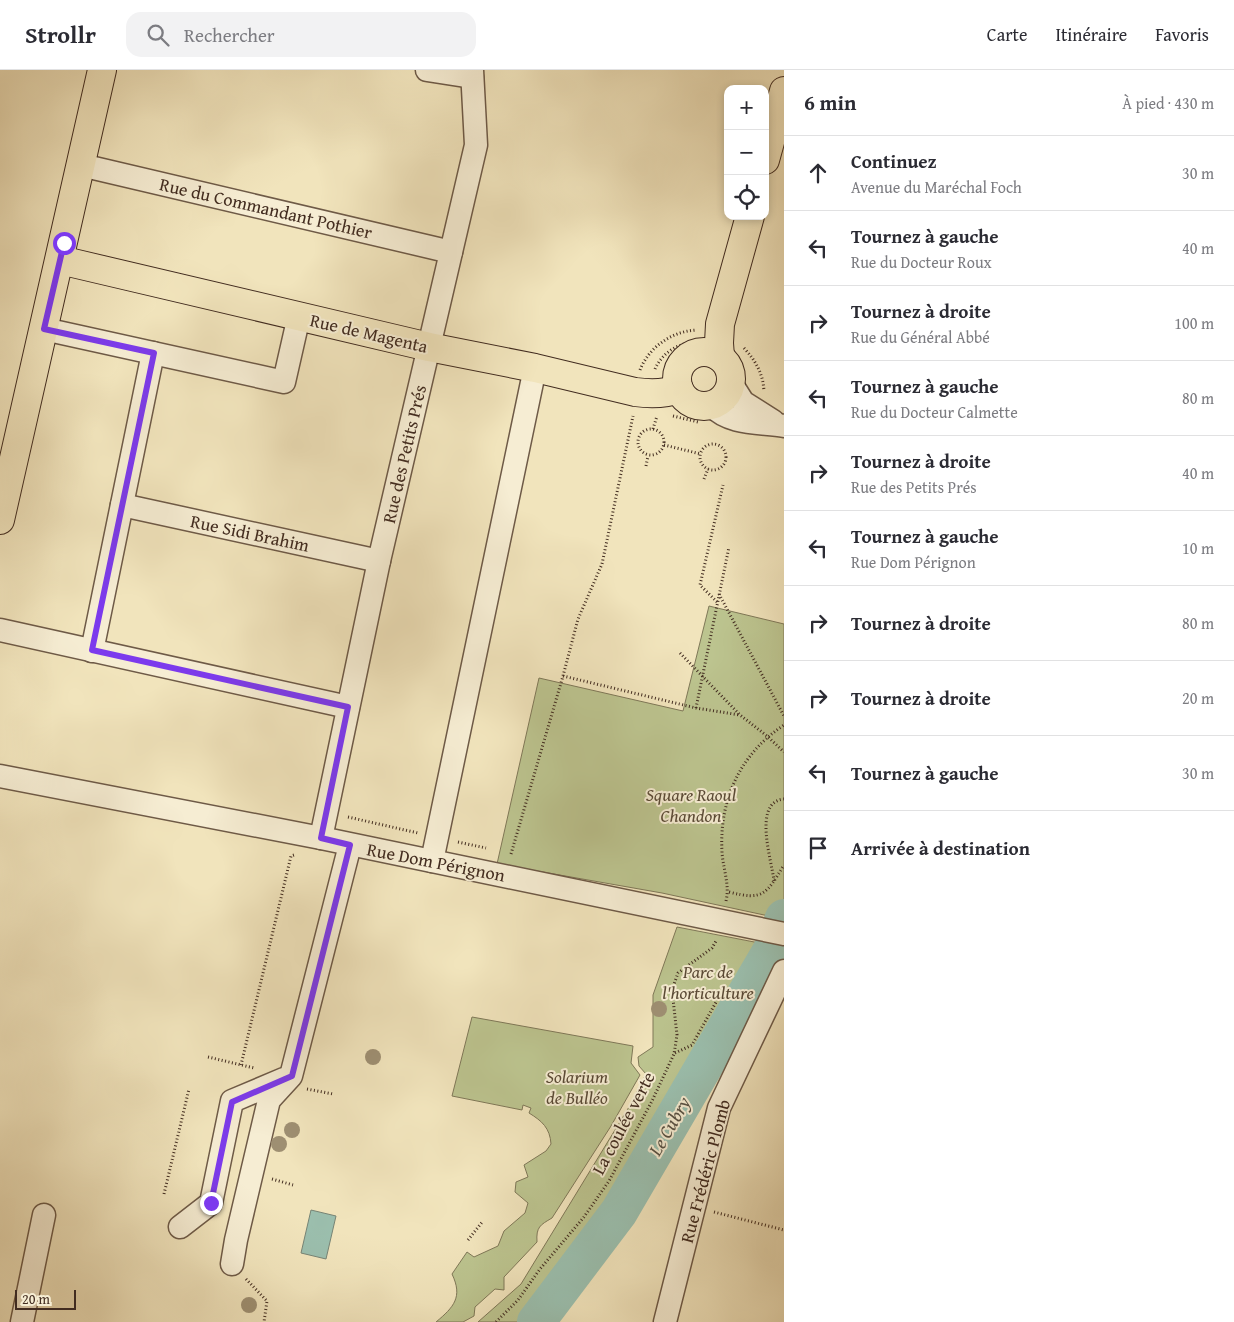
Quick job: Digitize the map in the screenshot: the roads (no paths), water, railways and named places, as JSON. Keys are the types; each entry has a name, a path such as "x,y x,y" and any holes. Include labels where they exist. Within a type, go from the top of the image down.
{"main road":[{"path":"0,520 102,70"},
{"path":"769,145 784,91"},
{"path":"731,352 719,343 720,324 749,220"},
{"name":"Rue de Magenta","path":"60,260 429,347 535,368 635,392 646,394 668,393 679,389"},
{"path":"702,352 731,352 731,383 725,397 708,414 688,402 682,395 677,377 680,368 685,360 702,352"}],"street":[{"path":"427,70 472,73"},
{"name":"Rue des Petits Prés","path":"292,1076 348,707 379,561 476,145 472,73"},
{"name":"Rue du Commandant Pothier","path":"81,165 451,252"},
{"path":"44,329 284,382 299,316"},
{"path":"92,650 154,353"},
{"path":"432,861 535,368"},
{"path":"731,383 743,402 776,422"},
{"path":"708,414 720,414 753,423 776,422"},
{"name":"Rue Sidi Brahim","path":"122,505 379,561"},
{"path":"0,630 348,707"},
{"name":"Rue Dom Pérignon","path":"0,776 432,861 725,910 774,931"},
{"name":"Rue Frédéric Plomb","path":"665,1322 718,1108 784,971"},
{"path":"180,1227 211,1203 232,1102 292,1076"},
{"path":"232,1264 269,1100 292,1076"},
{"path":"22,1322 44,1215"}],"waterway":[{"name":"Le Cubry","path":"536,1322 619,1212 773,948 784,918"}],"park label":[{"name":"Square Raoul Chandon","path":"691,804"},
{"name":"Parc de l'horticulture","path":"708,981"},
{"name":"Solarium de Bulléo","path":"577,1086"}]}
